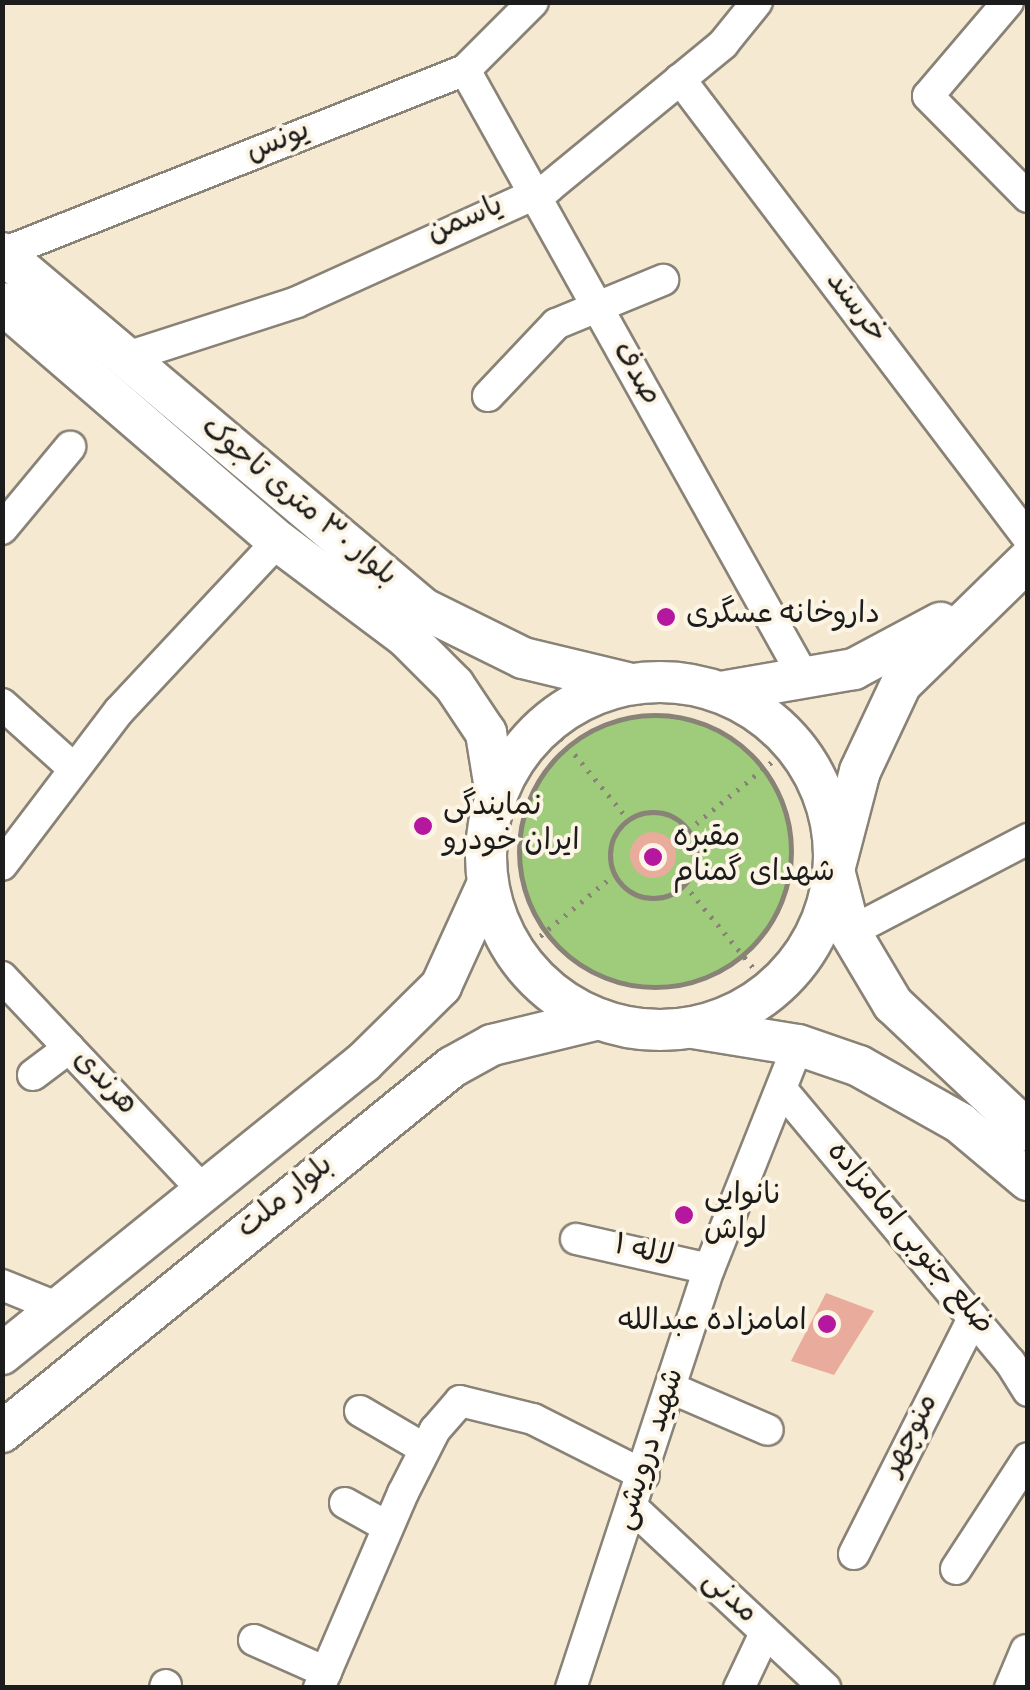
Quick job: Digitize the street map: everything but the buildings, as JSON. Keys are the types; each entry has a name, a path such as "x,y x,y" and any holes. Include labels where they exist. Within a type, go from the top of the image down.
{"main road":[{"name":"بلوار ۳۰ متری تاجوک","path":"3,253 424,609 523,658 631,684"},
{"name":"بلوار ۳۰ متری تاجوک","path":"2,303 278,541 406,638 454,685 486,733 496,795"},
{"path":"689,1027 732,1014 771,990 802,956 824,915 878,724 901,684 986,594 1028,560"},
{"path":"721,692 854,669 986,594"},
{"path":"1028,1131 893,1004 850,932 834,870 826,804 779,756 761,713 721,692 676,682 631,684 587,697 558,734 518,755 496,795 486,840 487,885 531,944 553,993 599,1019 643,1029 689,1027 798,1045 858,1066 960,1122 1028,1180"},
{"name":"بلوار ملت","path":"2,1354 363,1062 441,986 487,885"},
{"name":"بلوار ملت","path":"2,1432 452,1067 492,1045 599,1019"}],"street":[{"name":"یونس","path":"3,253 465,70 533,2"},
{"name":"یاسمن","path":"124,358 297,302 532,194 680,79 758,2"},
{"path":"1008,2 928,96 1028,197"},
{"name":"صدف","path":"465,70 806,679"},
{"name":"خرسند","path":"680,79 1028,538"},
{"path":"488,396 556,324 594,304 663,280"},
{"path":"2,529 70,448"},
{"path":"2,866 73,768 278,541"},
{"path":"2,704 73,768"},
{"path":"850,932 1028,839"},
{"name":"هرندی","path":"2,977 204,1192"},
{"name":"شهید درویشی","path":"576,1686 709,1269 784,1092 798,1045"},
{"path":"33,1075 68,1048"},
{"name":"ضلع جنوبی امامزاده","path":"784,1092 973,1318 1028,1391"},
{"name":"لاله ۱","path":"576,1239 709,1269"},
{"path":"2,1285 59,1308"},
{"name":"منوچهر","path":"854,1554 973,1318"},
{"path":"673,1389 768,1430"},
{"path":"254,1640 323,1680 425,1449 460,1401 480,1402 533,1419 644,1475"},
{"path":"360,1410 425,1449"},
{"path":"956,1570 1028,1458"},
{"path":"345,1503 388,1526"},
{"name":"مدنی","path":"634,1509 825,1688"},
{"path":"739,1688 766,1634"},
{"path":"1010,1688 1026,1650"}],"path":[{"path":"558,734 657,715 714,728 779,756"},
{"path":"558,734 628,820"},
{"path":"531,944 520,835 558,734"},
{"path":"688,830 779,756"},
{"path":"531,944 588,970 654,987 692,982 742,956 769,924 786,890 791,852 779,756"},
{"path":"653,812 688,830 696,852 684,884 653,898 630,892 614,875 610,851 628,820 653,812"},
{"path":"531,944 614,875"},
{"path":"684,884 771,990"}],"green space":[{"path":"655,715 707,726 751,755 780,799 791,851 780,903 751,947 707,976 655,987 603,976 559,947 530,903 519,851 530,799 559,755 603,726"}],"place":[{"name":"داروخانه عسگری","path":"666,617"},
{"name":"نمایندگی ایران خودرو","path":"423,826"},
{"name":"مقبره شهدای گمنام","path":"653,857"},
{"name":"نانوایی لواش","path":"684,1215"},
{"name":"امامزاده عبدالله","path":"827,1324"}]}
